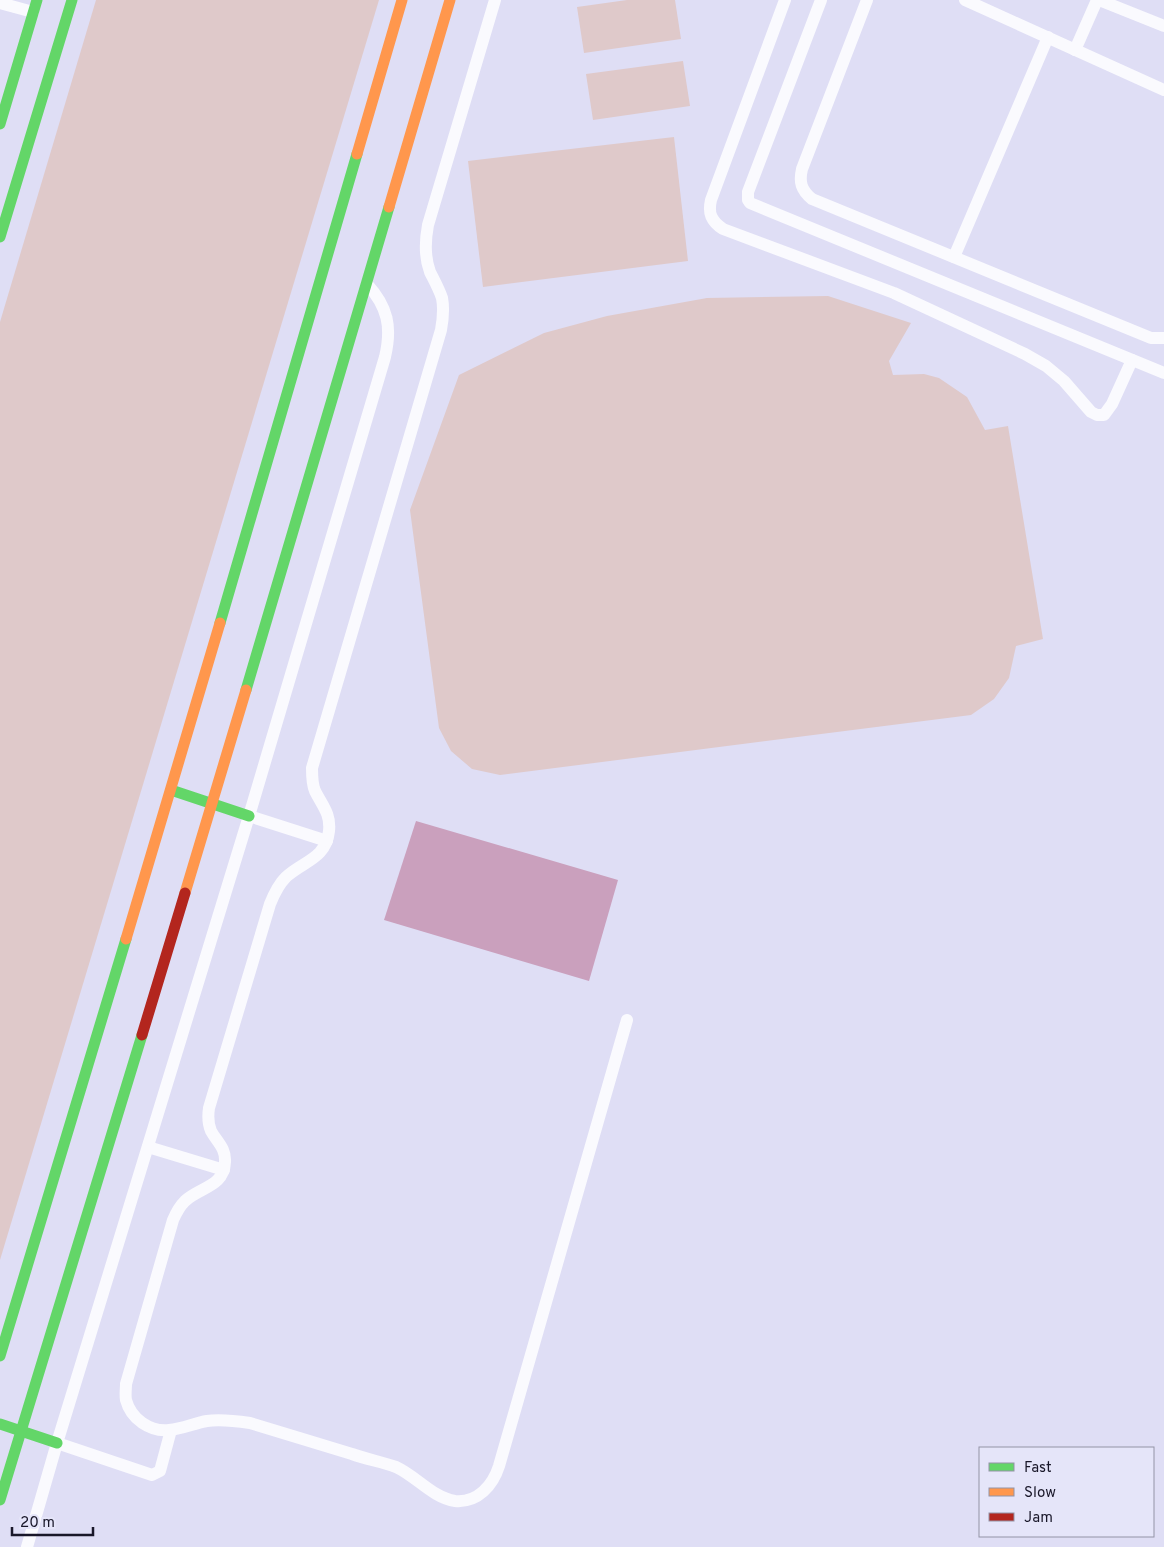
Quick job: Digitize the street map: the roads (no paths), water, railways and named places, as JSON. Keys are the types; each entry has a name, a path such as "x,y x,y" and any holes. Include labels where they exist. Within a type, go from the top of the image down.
{"street":[{"path":"0,237 72,0"},
{"path":"0,1356 171,790 402,0"},
{"path":"0,1500 212,804 450,0"},
{"path":"0,124 35,6"},
{"path":"171,790 249,816"},
{"path":"0,1424 57,1443"}],"lane":[{"path":"495,0 425,240 425,255 429,270 442,298 441,330 312,768 312,780 315,791 326,809 329,820 327,841 314,859 287,876 280,884 270,904 209,1108 208,1119 211,1131 223,1147 225,1155 224,1170 220,1179 213,1185 194,1194 185,1201 173,1220 126,1384 126,1399 132,1412 142,1424 156,1430 171,1430 209,1421 250,1423 397,1468 439,1495 455,1501 467,1500 478,1496 488,1488 495,1478 499,1466 627,1020"},
{"path":"785,0 711,200 709,208 716,224 722,229 912,301 1025,354 1046,366 1064,381 1091,412 1097,415 1104,415 1112,404 1132,360"},
{"path":"821,0 748,192 750,203 1164,373"},
{"path":"867,0 802,169 800,177 801,186 805,193 812,198 1151,338 1164,338"},
{"path":"965,0 1164,90"},
{"path":"1075,50 1098,0 1164,26"},
{"path":"0,3 35,6"},
{"path":"954,257 1048,36"},
{"path":"27,1547 57,1443 249,816 388,342 388,325 384,310 377,295 366,283"},
{"path":"249,816 327,841"},
{"path":"148,1147 224,1170"},
{"path":"57,1443 152,1474 160,1471 171,1430"}]}
